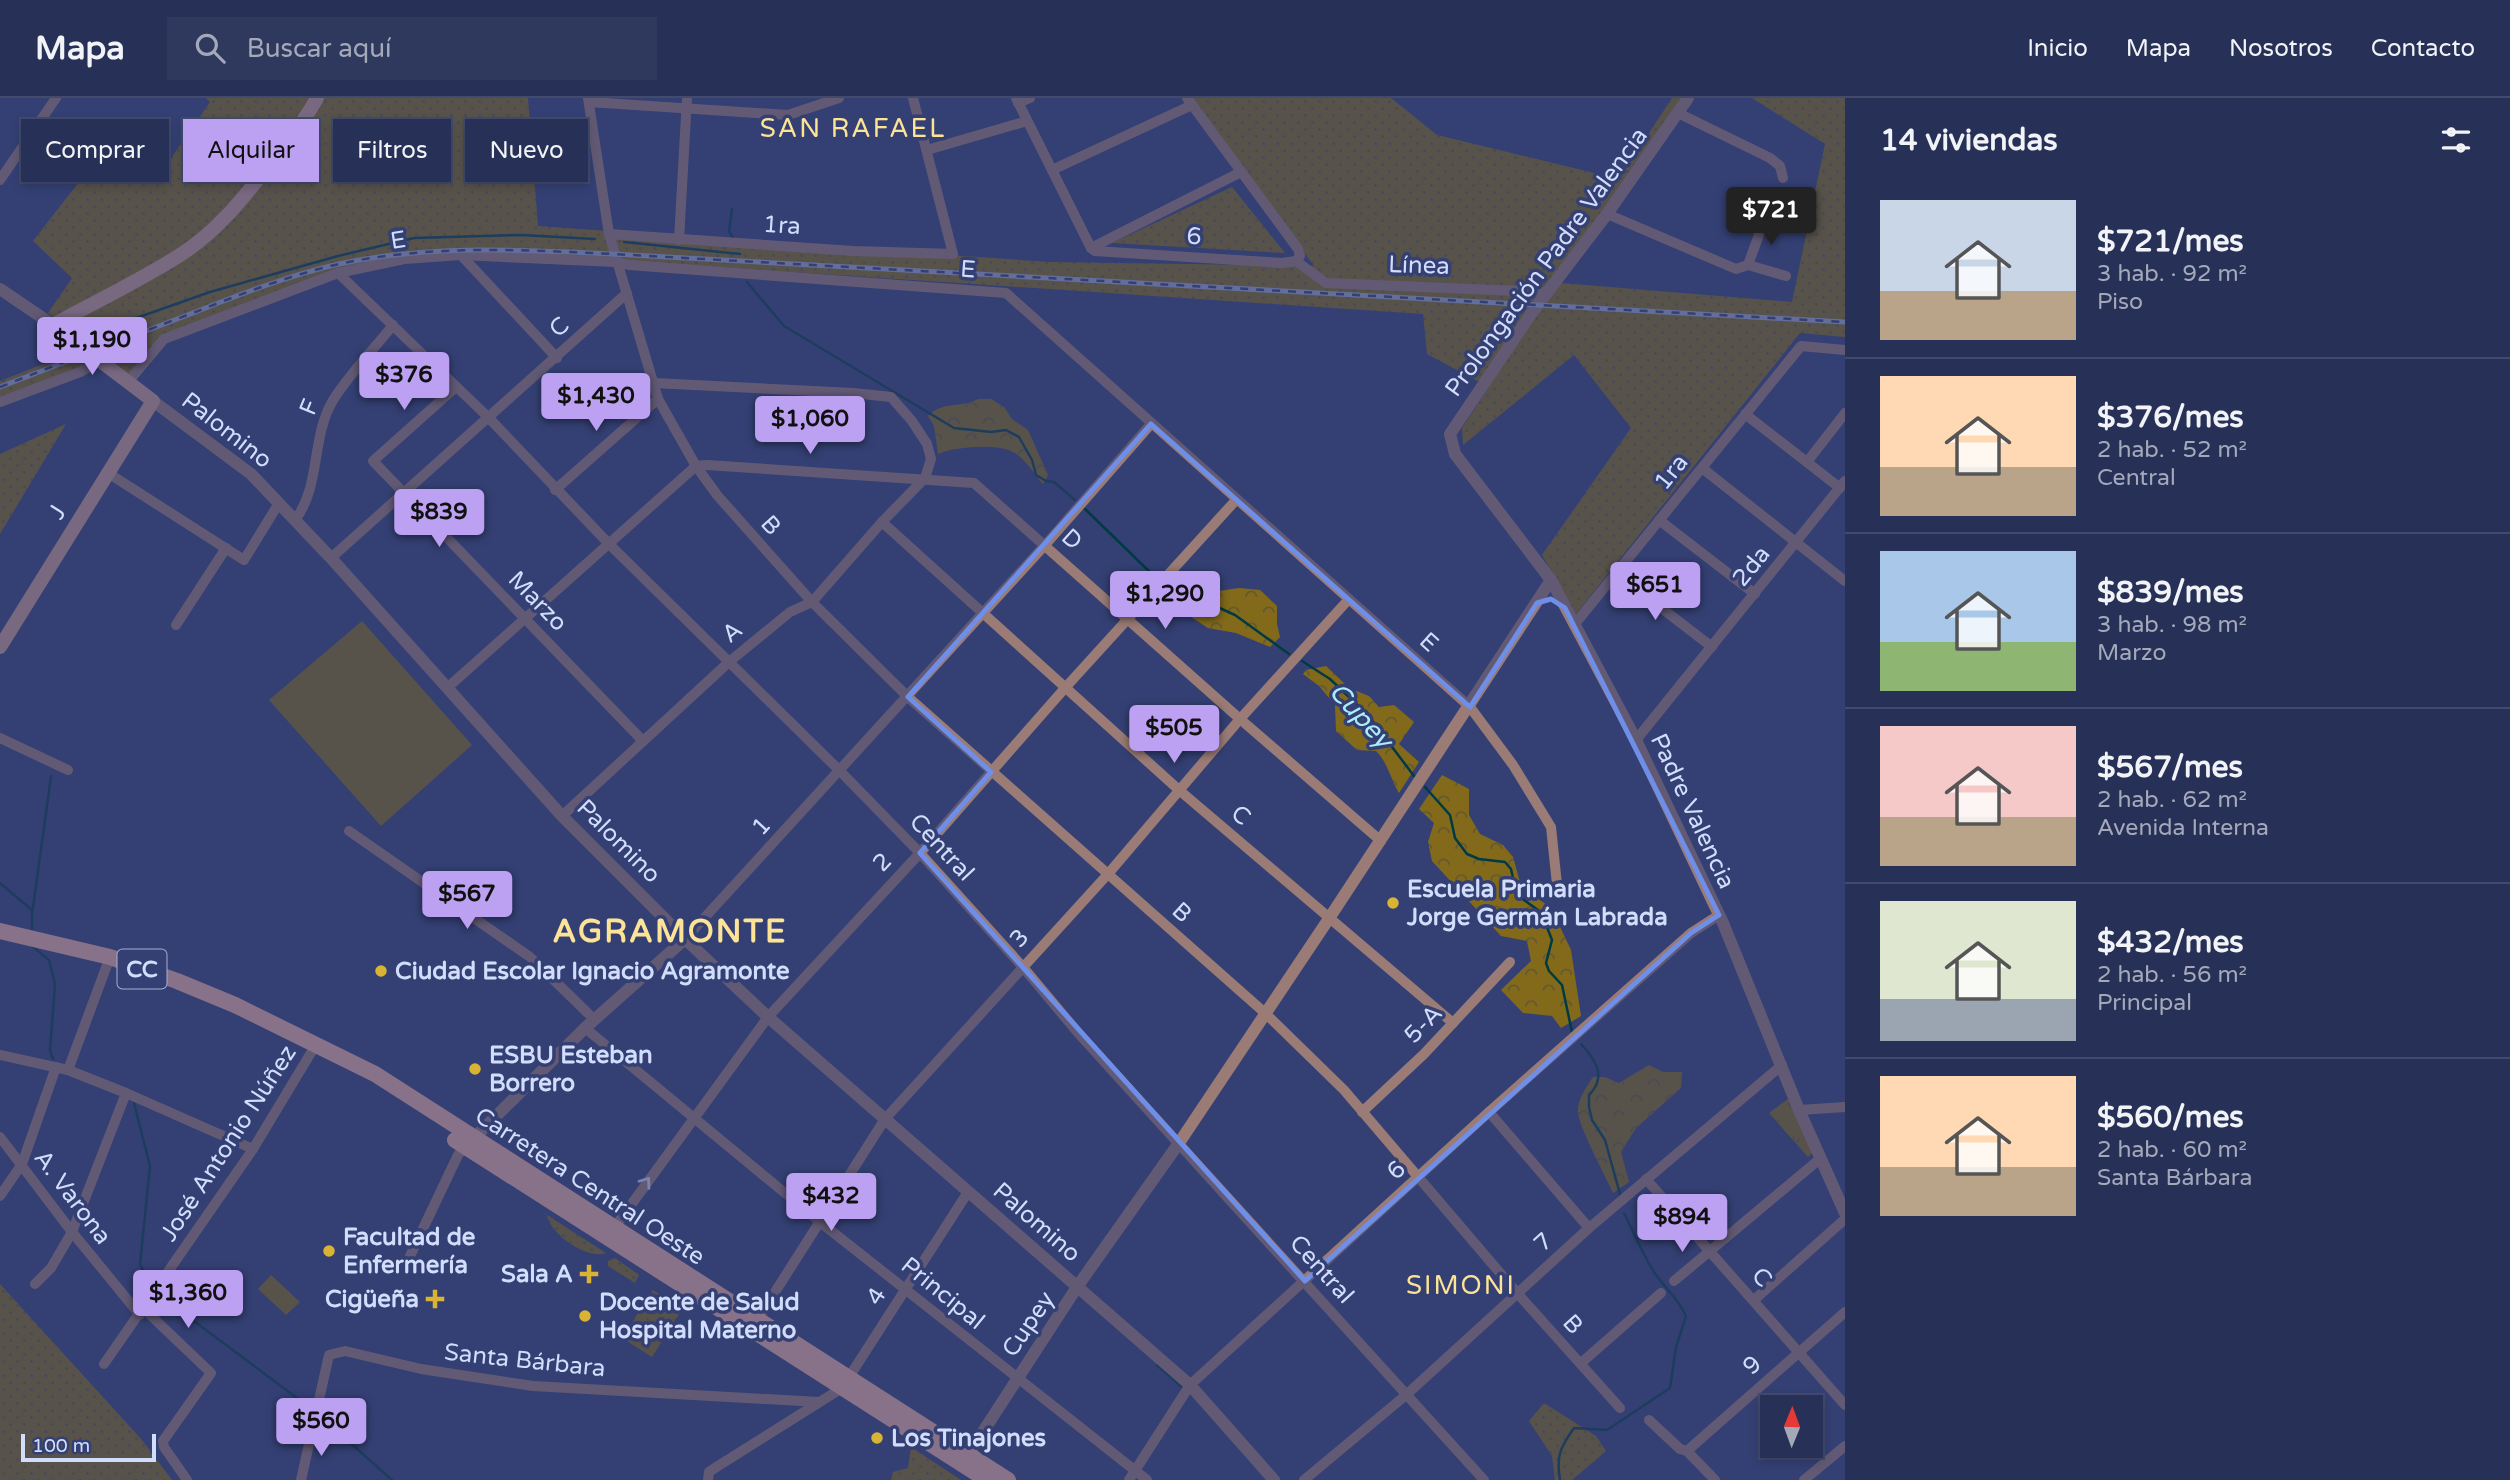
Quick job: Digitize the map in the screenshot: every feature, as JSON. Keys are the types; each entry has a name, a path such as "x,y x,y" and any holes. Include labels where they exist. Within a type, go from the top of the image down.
{"main road":[{"path":"53,325 180,255 202,240 244,198 308,115 317,98"},
{"name":"Palomino","path":"53,325 153,401"},
{"name":"J","path":"2,641 153,401"},
{"name":"Carretera Central Oeste","path":"0,931 110,957 177,981 235,1005 318,1048 965,1460 1008,1480"},
{"name":"Carretera Central Oeste","path":"965,1460 987,1480"}],"street":[{"path":"0,180 56,98"},
{"path":"588,100 687,104 788,115 839,98"},
{"path":"913,98 927,150 1027,121"},
{"path":"1030,98 1017,101 1091,248 1241,172"},
{"name":"Prolongación Padre Valencia","path":"1455,454 1450,433 1547,292 1607,214 1688,98"},
{"name":"B","path":"588,100 609,234 658,399 696,466 717,495 812,602 908,697 1265,1013 1362,1112 1620,1408"},
{"path":"1052,170 1189,101 1298,249 1300,256 1296,261"},
{"path":"679,240 687,104"},
{"path":"1678,113 1770,159 1780,166 1783,178"},
{"name":"1ra","path":"609,234 853,251 953,254 927,150"},
{"path":"1607,214 1736,269 1748,265 1786,276"},
{"path":"1748,265 1765,218"},
{"name":"6","path":"1091,248 1095,251 1282,263 1296,261"},
{"path":"461,255 557,358"},
{"name":"E","path":"128,382 164,339 338,273 404,259 461,255 616,262 1006,293 1470,707 1513,765 1550,827 1558,894"},
{"name":"Línea","path":"1296,261 1326,283 1547,292"},
{"name":"Central","path":"338,273 488,418 555,490 920,853 1079,1034 1484,1480"},
{"name":"Palomino","path":"0,289 53,325"},
{"name":"C","path":"331,558 627,293"},
{"name":"F","path":"295,520 304,507 322,427 332,402 393,326"},
{"name":"1ra","path":"1574,625 1801,346 1845,350"},
{"path":"0,402 80,372 100,361"},
{"path":"654,383 891,397 927,444 931,459 925,478"},
{"name":"Marzo","path":"456,387 373,461 405,491 642,740"},
{"path":"555,490 658,399"},
{"name":"Palomino","path":"153,401 251,474 331,558 562,816 685,939 768,1017 1190,1385 1274,1480"},
{"path":"1807,462 1845,414"},
{"path":"1745,415 1842,485"},
{"name":"1","path":"410,1256 458,1156 469,1142 590,1024 685,939 908,697 1151,424"},
{"name":"Padre Valencia","path":"1455,454 1551,580 1636,740 1719,915 1799,1110 1845,1213"},
{"path":"447,688 696,466"},
{"name":"D","path":"696,466 974,482 1381,841"},
{"path":"1702,468 1845,581"},
{"path":"108,473 244,560 279,503"},
{"name":"A","path":"562,816 729,662 790,612 812,602 882,522 925,478"},
{"name":"2da","path":"1636,740 1842,485"},
{"name":"2","path":"611,1233 768,1017 920,853 1236,500"},
{"path":"1660,520 1755,594"},
{"name":"C","path":"882,522 1179,790 1453,1023"},
{"path":"176,625 226,548"},
{"path":"1616,573 1712,647"},
{"name":"Cupey","path":"965,1460 1077,1287 1179,1143 1330,918 1551,580"},
{"name":"3","path":"754,1325 885,1119 1108,874 1240,719 1349,599"},
{"path":"1537,603 1551,599 1565,608"},
{"path":"0,738 68,770"},
{"name":"Principal","path":"349,831 530,957 590,1024 692,1118 1147,1480"},
{"name":"6","path":"1129,1480 1190,1385 1489,1112 1691,933 1719,915"},
{"path":"68,1070 110,957"},
{"name":"5-A","path":"1362,1112 1424,1054 1510,962"},
{"name":"José Antonio Núñez","path":"104,1364 253,1149 318,1048"},
{"path":"0,1055 68,1070 253,1149"},
{"name":"7","path":"1304,1480 1406,1395 1589,1228 1782,1065"},
{"path":"0,1196 22,1164 56,1066"},
{"path":"35,1284 51,1268 72,1232 126,1093"},
{"path":"1799,1110 1845,1107"},
{"path":"1489,1112 1589,1228"},
{"name":"A. Varona","path":"0,1136 72,1232 142,1312 211,1373 163,1441 164,1447 187,1480"},
{"path":"1674,1281 1821,1158"},
{"name":"C","path":"1646,1179 1845,1405"},
{"name":"4","path":"846,1383 968,1192"},
{"path":"1754,1300 1845,1219"},
{"path":"1581,1363 1661,1293"},
{"name":"9","path":"1687,1451 1845,1312"},
{"name":"Santa Bárbara","path":"301,1480 329,1355 345,1351 421,1369 533,1386 819,1402"},
{"path":"708,1480 709,1472 846,1383"},
{"path":"1649,1419 1681,1449 1687,1451 1715,1480"},
{"path":"1804,1480 1845,1446"}],"highlighted area":[{"path":"1151,424 1470,707 1537,603 1551,599 1565,608 1719,915 1691,933 1305,1281 920,853 991,772 908,697"}],"green space":[{"path":"206,98 528,98 530,119 465,119 465,182 535,182 538,226 1049,262 1314,266 1190,98 1391,98 1437,135 1619,179 1672,98 1691,98 1561,283 1792,302 1825,144 1752,98 1845,98 1845,337 1800,333 1576,614 1542,555 1631,428 1574,355 1463,445 1462,428 1489,387 1427,354 1423,314 628,261 470,259 395,262 276,296 164,339 133,380 100,361 0,404 0,381 92,345 48,313 72,278 33,241 79,182 169,182 169,161 183,141 183,182 319,182 319,119 198,119 210,102"},
{"path":"1232,187 1285,253 1112,243"},
{"path":"978,399 991,399 1004,407 1012,419 1028,430 1048,475 1043,484 1021,458 1006,449 976,447 938,454 934,426 928,416 940,408"},
{"path":"66,424 0,534 0,454"},
{"path":"1182,583 1213,592 1239,588 1260,590 1277,606 1280,637 1270,647 1236,633 1208,628 1188,615 1171,596"},
{"path":"362,621 472,745 381,826 269,700"},
{"path":"1326,666 1349,688 1369,696 1379,707 1394,705 1414,722 1399,744 1419,762 1399,793 1376,751 1357,750 1336,731 1335,705 1319,686 1303,674 1306,670"},
{"path":"1442,775 1469,789 1469,815 1480,834 1503,845 1513,857 1521,886 1551,908 1571,950 1581,1016 1561,1028 1552,1016 1523,1013 1501,990 1531,961 1527,941 1501,936 1432,861 1428,842 1434,823 1419,809"},
{"path":"1649,1065 1663,1072 1682,1072 1681,1088 1636,1128 1621,1152 1629,1182 1613,1193 1582,1128 1579,1103 1593,1077 1605,1077 1619,1083"},
{"path":"1788,1099 1813,1152 1808,1157 1769,1113"},
{"path":"547,1215 606,1253 589,1253 570,1244 555,1230"},
{"path":"615,1258 639,1275 635,1283 608,1266 608,1261"},
{"path":"271,1275 300,1302 286,1315 258,1289"},
{"path":"0,1284 142,1440 172,1480 0,1480"},
{"path":"653,1290 683,1308 652,1357 622,1338"},
{"path":"1544,1403 1596,1436 1606,1451 1572,1480 1555,1480 1552,1456 1529,1421"},
{"path":"911,1447 961,1480 891,1480 893,1472 908,1468"}],"waterway":[{"name":"Cupey","path":"732,209 729,231 733,238"},
{"path":"105,329 210,292 414,238 521,235 595,239"},
{"path":"624,242 740,254"},
{"name":"Cupey","path":"747,282 784,326 954,428 991,432 1006,430 1019,437 1032,460 1036,475 1054,482 1075,500"},
{"name":"Cupey","path":"1085,509 1155,577"},
{"name":"Cupey","path":"1169,585 1235,615 1289,654"},
{"name":"Cupey","path":"1302,661 1330,679 1368,715 1414,776"},
{"path":"32,933 32,915 51,776"},
{"name":"Cupey","path":"1425,787 1450,815 1455,838 1467,854 1479,859 1505,862 1511,869 1517,895 1538,910 1552,940 1546,963 1549,971 1562,985 1572,1032"},
{"path":"0,883 32,910"},
{"path":"32,946 49,960 55,984 50,1050 53,1059"},
{"name":"Cupey","path":"1581,1044 1597,1069 1597,1082 1589,1095 1589,1107 1592,1120 1605,1140 1620,1194"},
{"path":"134,1103 150,1166 140,1264 152,1287"},
{"name":"Cupey","path":"1560,1480 1560,1452 1574,1428 1607,1430 1670,1388 1676,1347 1686,1316 1650,1265 1624,1213"},
{"path":"159,1295 313,1410"},
{"path":"1157,1365 1182,1387"},
{"path":"318,1414 392,1480"}],"railway":[{"path":"0,387 295,276 354,261 451,251 516,250 613,254 1845,322"}],"place":[{"name":"Escuela Primaria Jorge Germán Labrada","path":"1393,903"},
{"name":"Ciudad Escolar Ignacio Agramonte","path":"381,971"},
{"name":"ESBU Esteban Borrero","path":"475,1069"},
{"name":"Facultad de Enfermería","path":"329,1251"},
{"name":"Sala A","path":"589,1274"},
{"name":"Cigüeña","path":"435,1299"},
{"name":"Docente de Salud Hospital Materno","path":"585,1316"},
{"name":"Los Tinajones","path":"877,1438"}],"district":[{"name":"SAN RAFAEL","path":"853,128"},
{"name":"AGRAMONTE","path":"670,931"},
{"name":"SIMONI","path":"1461,1285"}]}
